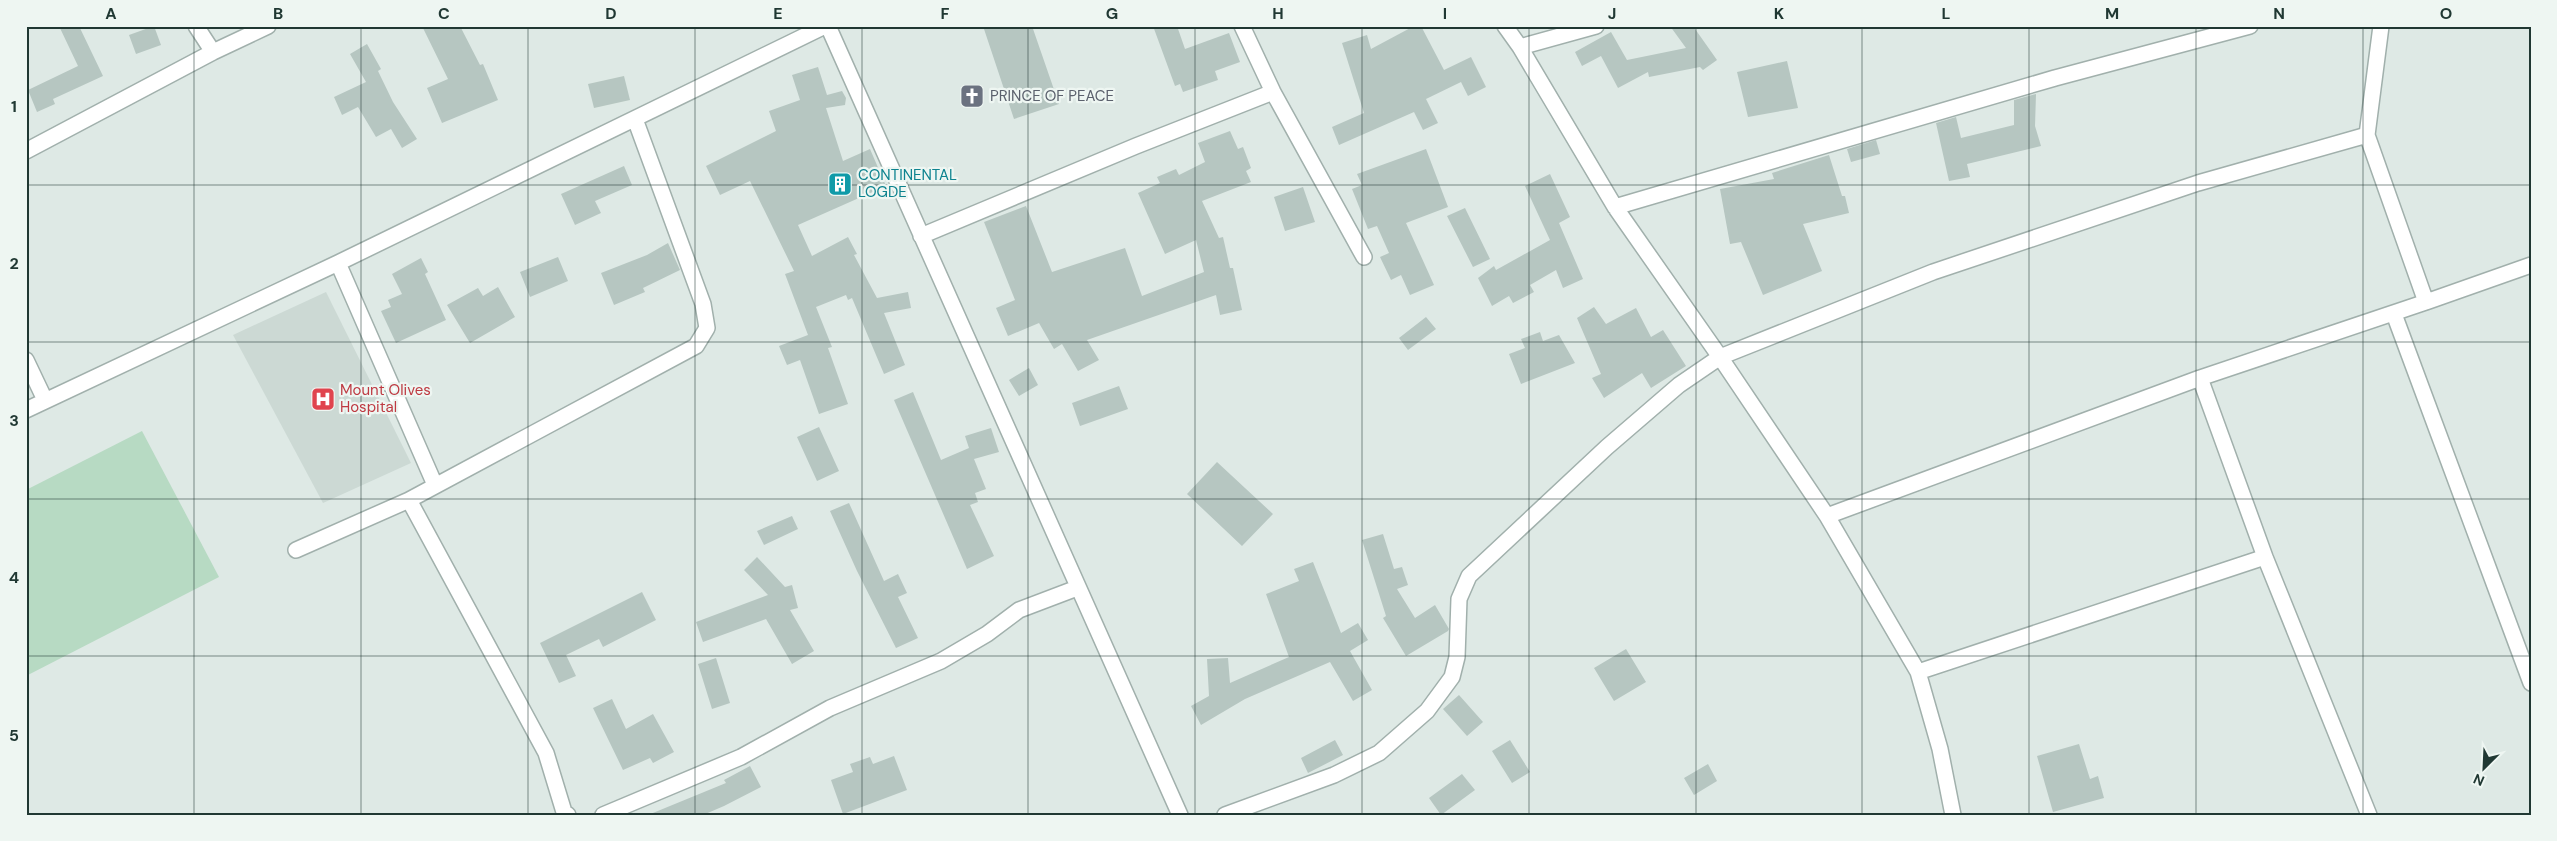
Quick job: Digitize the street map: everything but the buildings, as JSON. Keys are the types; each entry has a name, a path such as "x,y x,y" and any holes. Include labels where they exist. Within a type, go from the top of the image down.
{"street":[{"path":"196,26 213,52"},
{"path":"26,151 213,52 268,26"},
{"path":"26,410 338,263 827,26 1180,815"},
{"path":"1242,26 1273,92 1364,257"},
{"path":"1505,26 1520,47 1615,207 1720,357 1827,516 1918,672 1940,748 1953,815"},
{"path":"1520,47 1596,26"},
{"path":"1615,207 2055,78 2250,26"},
{"path":"2381,26 2367,135 2426,302"},
{"path":"921,236 1136,146 1273,92"},
{"path":"296,550 409,500 696,346 707,328 703,304 635,119"},
{"path":"1225,815 1334,775 1380,753 1427,711 1452,677 1457,657 1456,618 1459,599 1469,576 1607,447 1678,385 1720,357 1952,266 2198,183 2367,135"},
{"path":"338,263 435,485"},
{"path":"1827,516 2200,378 2394,314 2531,265"},
{"path":"2394,314 2531,683"},
{"path":"26,360 45,400"},
{"path":"2200,378 2265,557 2368,815"},
{"path":"409,500 546,752 564,812 568,815"},
{"path":"1918,672 2265,557"},
{"path":"603,815 741,757 830,708 941,661 987,634 1019,610 1077,588"}],"shaded area":[{"name":"Mount Olives Hospital","path":"326,292 411,463 323,503 233,335"}],"green space":[{"path":"142,431 219,577 26,676 26,490"}],"place":[{"name":"PRINCE OF PEACE","path":"972,96"},
{"name":"CONTINENTAL LOGDE","path":"840,184"},
{"name":"Mount Olives Hospital","path":"323,399"}]}
